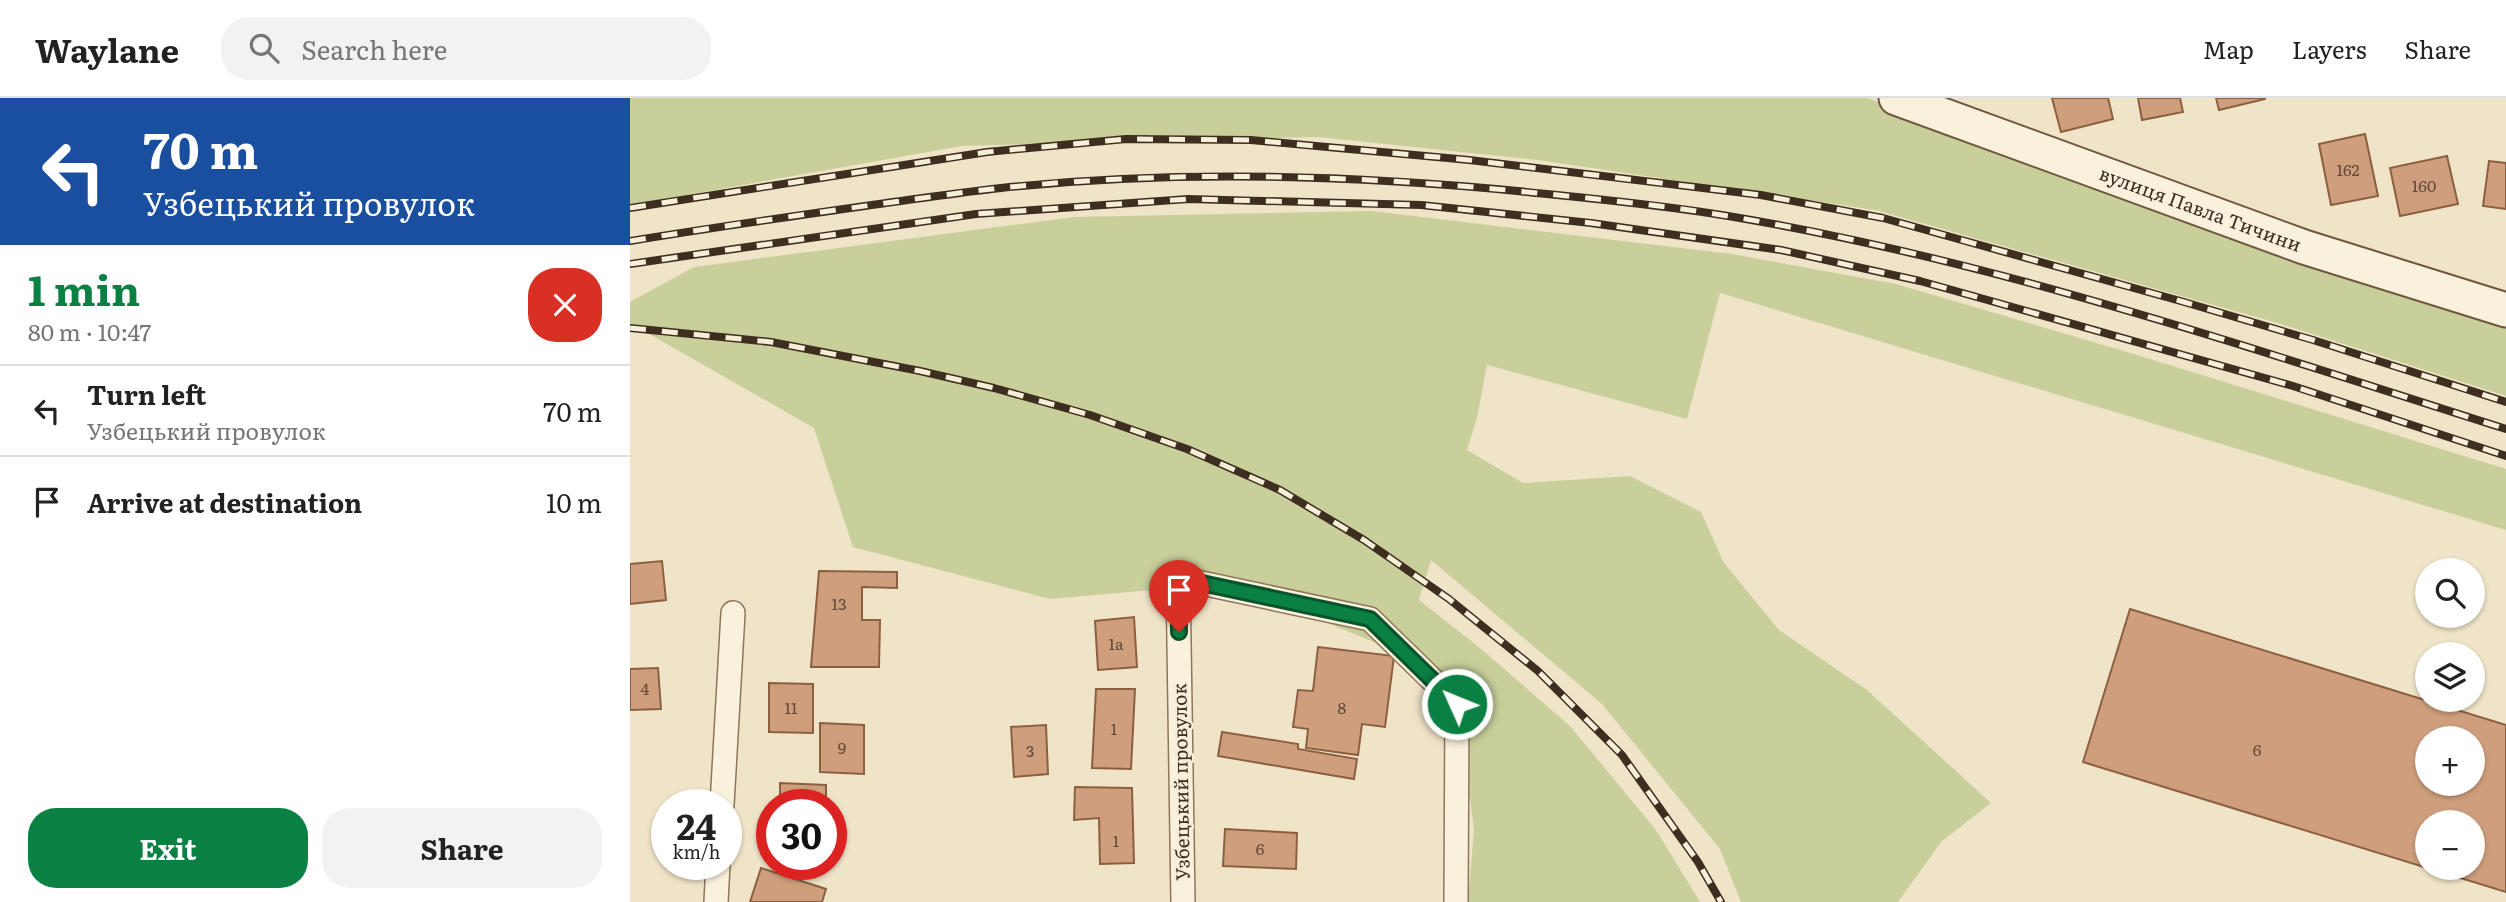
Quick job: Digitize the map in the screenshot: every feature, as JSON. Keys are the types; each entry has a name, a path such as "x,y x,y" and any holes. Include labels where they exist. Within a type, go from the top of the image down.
{"main road":[{"name":"вулиця Павла Тичини","path":"1896,98 2304,247 2506,310"}],"street":[{"name":"Узбецький провулок","path":"1183,902 1178,578 1370,619 1457,704 1457,902"},
{"path":"723,789 733,613"},
{"path":"716,902 717,880"}],"green space":[{"path":"630,98 1867,98 2177,211 2506,311 2506,396 2281,324 1875,210 1538,160 1317,137 962,146 630,205"},
{"path":"1372,211 1732,254 1896,284 2506,469 2506,530 1720,293 1687,419 1487,365 1477,418 1467,450 1523,483 1630,476 1701,512 1724,563 1779,630 1867,690 1991,803 1941,842 1898,902 1741,902 1720,849 1602,704 1431,560 1419,600 1480,648 1570,726 1656,830 1700,902 1468,902 1474,829 1457,704 1401,653 1261,596 1178,578 1163,589 1050,599 853,547 814,428 630,323 630,302 694,267 1074,217"}],"building":[{"path":"2052,98 2108,98 2113,119 2061,132"},
{"path":"2138,98 2180,98 2183,112 2142,120"},
{"path":"2216,98 2265,98 2265,99 2219,110"},
{"path":"2365,134 2378,196 2331,205 2319,144"},
{"path":"2447,156 2458,204 2400,216 2390,168"},
{"path":"2489,161 2506,163 2506,209 2483,206"},
{"path":"662,561 666,600 630,604 630,564"},
{"path":"819,571 897,572 897,588 862,587 862,620 880,620 879,667 811,667"},
{"path":"2130,609 2415,697 2415,712 2464,712 2506,725 2506,892 2467,880 2485,880 2485,810 2415,810 2415,864 2083,762"},
{"path":"1134,617 1137,667 1098,670 1095,621"},
{"path":"1318,647 1394,656 1385,727 1362,724 1358,755 1306,748 1308,729 1293,727 1298,690 1313,691"},
{"path":"658,668 661,709 630,710 630,669"},
{"path":"769,683 813,684 813,733 769,732"},
{"path":"1096,689 1135,689 1131,769 1092,768"},
{"path":"820,723 864,725 864,774 820,772"},
{"path":"1046,725 1048,774 1014,777 1011,727"},
{"path":"1222,732 1298,744 1298,749 1357,759 1354,779 1218,756"},
{"path":"780,783 826,785 826,789 780,789"},
{"path":"1075,787 1132,788 1134,863 1100,864 1099,818 1074,820"},
{"path":"1225,829 1297,833 1296,869 1223,866"},
{"path":"757,880 798,880 826,889 822,902 750,902"}],"railway":[{"path":"630,208 987,152 1126,139 1251,140 1469,160 1761,195 1883,218 2313,340 2506,402"},
{"path":"630,241 972,191 1137,178 1342,179 1411,182 1570,196 1728,216 1926,256 2121,309 2506,429"},
{"path":"630,264 976,214 1188,199 1421,205 1591,223 1781,250 1920,281 2293,386 2506,456"},
{"path":"630,328 771,342 994,388 1090,415 1187,449 1280,490 1364,540 1449,599 1538,671 1622,755 1698,862 1721,902"}],"route":[{"path":"1179,632 1178,578 1370,619 1457,704"}]}
